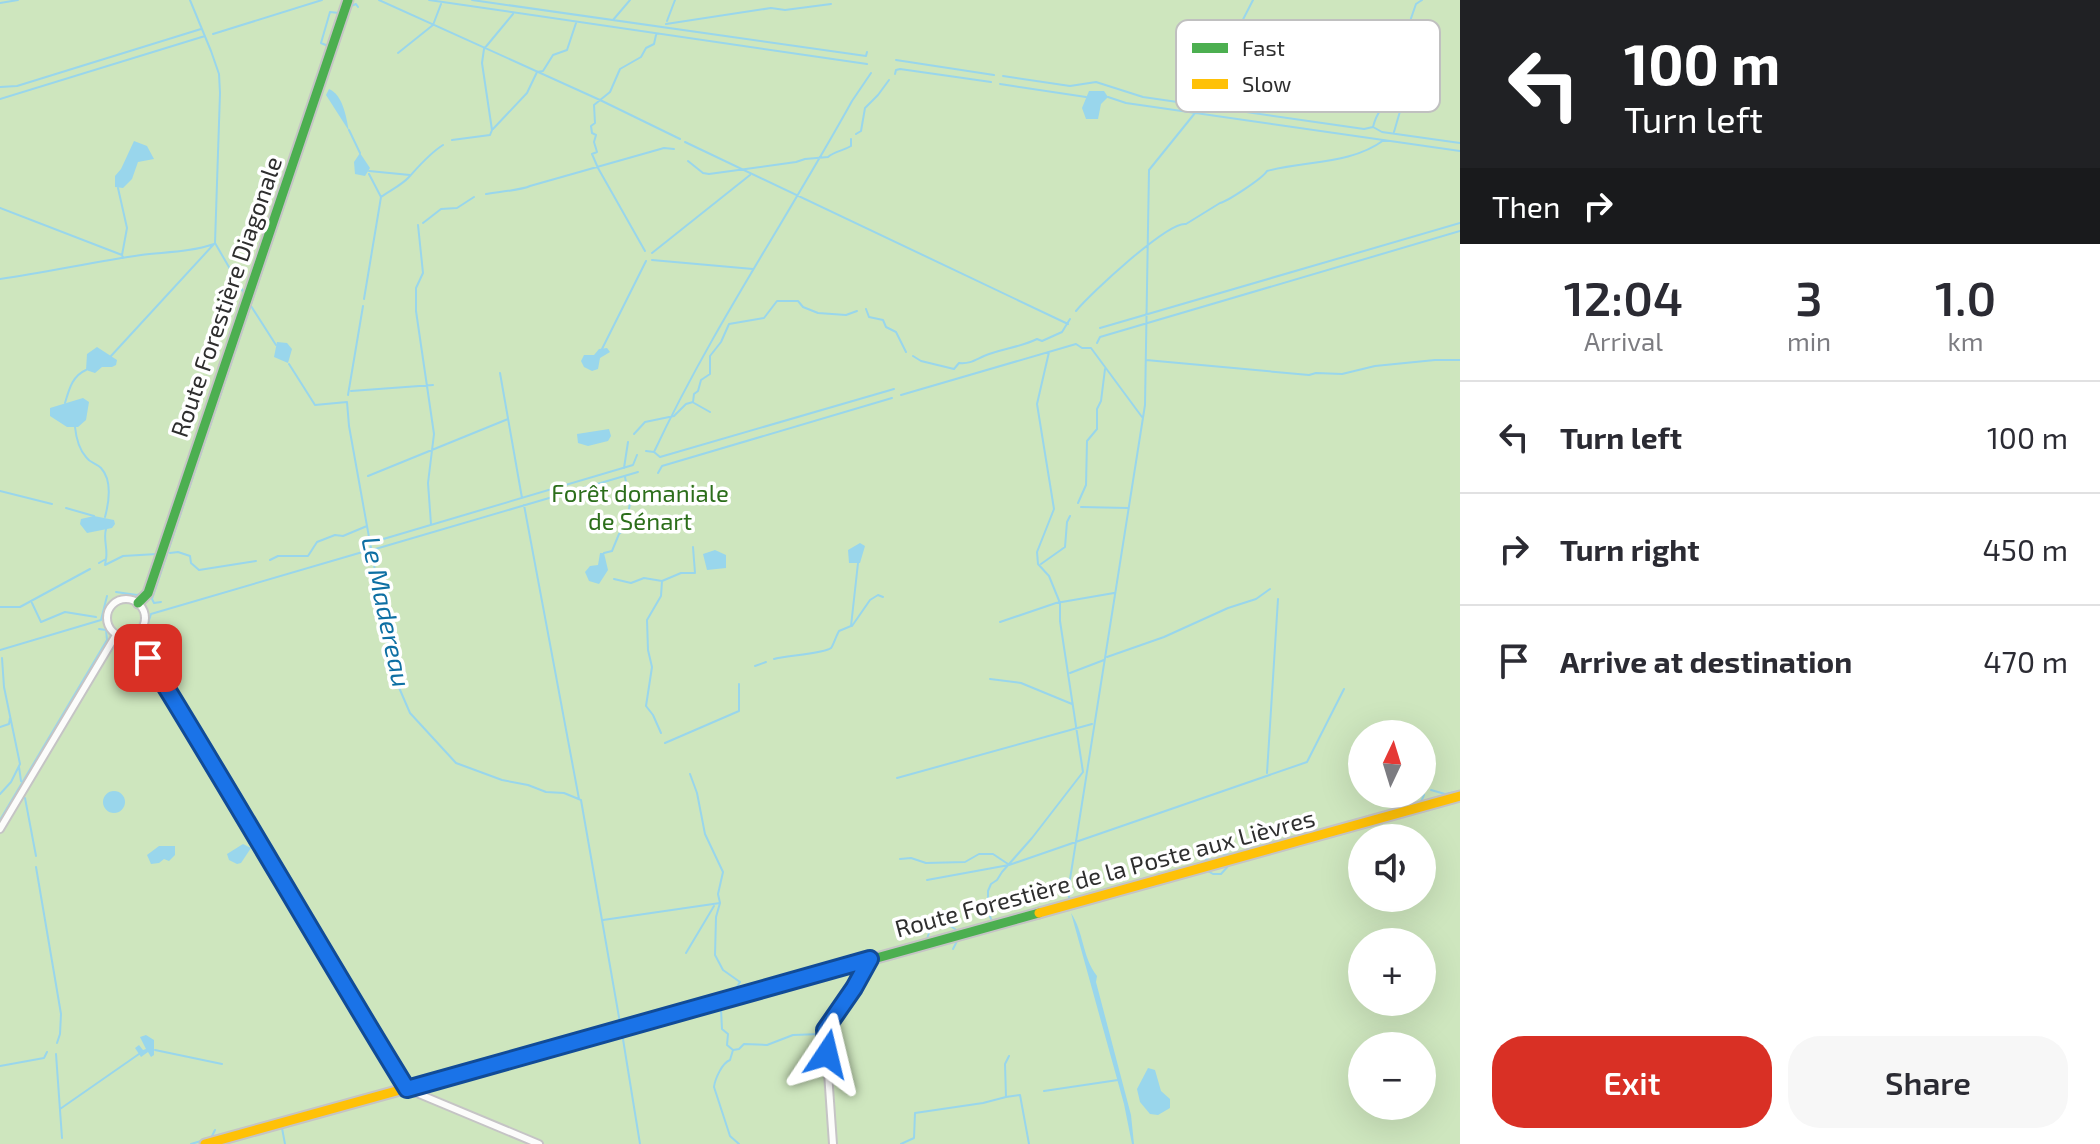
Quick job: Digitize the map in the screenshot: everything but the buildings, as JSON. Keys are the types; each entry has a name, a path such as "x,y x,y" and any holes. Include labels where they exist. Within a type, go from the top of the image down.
{"street":[{"name":"Route Forestière Diagonale","path":"138,603 148,593 348,0"},
{"path":"125,599 138,603 144,612 144,623 135,635 116,635 106,620 111,605 125,599"},
{"path":"0,829 116,635"},
{"path":"135,635 209,753 249,826 407,1089 539,1144"},
{"name":"Route Forestière de la Poste aux Lièvres","path":"205,1144 1460,796"},
{"path":"833,1144 825,1030 870,959"}],"green space":[{"name":"Forêt domaniale de Sénart","path":"0,0 1460,0 1460,1144 0,1144"}],"water":[{"path":"329,89 341,101 349,131 326,95"},
{"path":"1089,91 1104,91 1108,97 1101,104 1098,119 1086,119 1082,108"},
{"path":"134,141 147,146 154,159 138,162 132,179 123,188 115,187 115,176"},
{"path":"360,153 370,168 365,176 355,174 354,162"},
{"path":"277,342 287,343 292,349 288,363 274,357"},
{"path":"97,347 117,360 116,365 102,367 95,373 86,370 87,354"},
{"path":"607,348 610,352 600,358 598,369 592,371 584,367 581,361 584,355 594,355 599,349"},
{"path":"83,398 89,402 86,420 78,427 67,427 50,416 50,408"},
{"path":"609,429 611,436 608,441 588,446 578,443 577,434"},
{"path":"94,516 114,520 115,524 112,528 87,533 80,524 81,519"},
{"path":"860,543 865,546 860,563 849,563 848,550"},
{"path":"715,550 726,555 726,568 707,570 703,554"},
{"path":"600,553 604,553 608,570 599,584 589,581 585,572 590,566 598,565"},
{"path":"114,791 122,794 125,802 122,810 114,813 106,810 103,802 106,794"},
{"path":"243,844 251,848 241,863 229,860 227,854"},
{"path":"159,846 175,846 175,855 169,861 164,859 151,864 147,855"},
{"path":"1071,913 1088,961 1097,976 1131,1115 1134,1144 1132,1144 1124,1104"},
{"path":"146,1035 154,1040 154,1055 151,1057 148,1052 141,1057 135,1048 139,1045 146,1049 140,1037"},
{"path":"1148,1068 1155,1070 1161,1091 1170,1099 1170,1108 1158,1115 1150,1114 1140,1102 1137,1089"}],"waterway":[{"path":"0,3 18,0"},
{"name":"Le Madereau","path":"190,0 219,74 215,243 244,293"},
{"path":"213,34 322,0"},
{"path":"379,0 680,139"},
{"path":"429,0 867,64"},
{"path":"472,0 866,56 867,52"},
{"path":"613,20 630,0"},
{"path":"667,21 675,0"},
{"path":"1243,20 1253,0"},
{"path":"1410,20 1416,4 1422,0"},
{"path":"351,6 356,4 358,7"},
{"path":"398,53 433,25 441,4"},
{"path":"666,24 771,8 785,10 831,4"},
{"path":"258,254 328,46 321,43 330,12 339,13"},
{"path":"452,140 490,135 492,130 482,63 484,49 513,14"},
{"path":"493,129 527,93 537,72 543,71 553,55 567,50 576,23"},
{"path":"161,602 154,603 152,599 344,27"},
{"path":"0,87 17,86 201,29"},
{"path":"645,251 598,168 592,154 597,152 594,142 596,135 592,133 591,126 595,123 594,105 610,92 620,69 641,57 646,48 654,44 656,35"},
{"path":"0,99 205,36"},
{"path":"896,60 994,75"},
{"path":"895,74 900,69 991,82"},
{"path":"646,451 654,452 725,318 871,73"},
{"path":"1003,76 1070,86 1096,82 1143,97 1176,102"},
{"path":"856,134 861,131 865,108 889,80"},
{"path":"1000,84 1086,97"},
{"path":"1108,97 1126,103 1176,110"},
{"path":"1189,112 1460,151"},
{"path":"1070,902 1068,892 1145,405 1149,170 1196,112"},
{"path":"1247,112 1364,129 1373,127 1382,132 1460,143"},
{"path":"1373,127 1379,112"},
{"path":"1394,132 1400,112"},
{"path":"349,130 360,153"},
{"path":"688,161 709,174 828,157 851,146 851,139"},
{"path":"1076,311 1112,275 1163,234 1237,194 1267,171 1343,158 1384,140"},
{"path":"685,142 1068,324"},
{"path":"364,299 381,197 406,180 443,145"},
{"path":"486,194 516,190 664,148 674,149"},
{"path":"369,171 410,175"},
{"path":"369,174 381,197"},
{"path":"652,253 750,175"},
{"path":"118,188 127,228 122,255"},
{"path":"423,223 441,209 457,208 474,197"},
{"path":"0,208 122,255 123,258"},
{"path":"1100,328 1460,223"},
{"path":"418,225 423,273 416,288 416,311 434,434 428,483 431,524"},
{"path":"1097,343 1100,337 1460,231"},
{"path":"0,279 214,244"},
{"path":"111,356 214,244"},
{"path":"652,260 753,269"},
{"path":"602,349 646,261"},
{"path":"634,434 645,422 674,416 686,404 693,402 701,380 710,374 710,356 729,324 764,318 777,301 798,301 803,307 818,313 846,315 857,311"},
{"name":"Le Madereau","path":"251,306 276,345"},
{"path":"348,395 363,306"},
{"path":"866,309 869,317 883,320 886,327 896,332 906,352"},
{"path":"913,356 954,369 959,363 1037,339 1042,341 1062,332 1070,319"},
{"path":"901,395 1076,344 1091,348 1142,417"},
{"path":"992,921 988,912 991,884 1032,838 1083,772 1060,621 1060,603 1049,576 1038,564 1037,552 1054,509 1037,404 1049,352"},
{"path":"1146,360 1309,375 1342,374 1375,366 1435,360 1460,360"},
{"name":"Le Madereau","path":"289,364 315,405 347,402 394,676 410,713 456,763 502,780 546,792 564,793 581,800 620,1023"},
{"path":"1078,503 1086,485 1087,441 1097,429 1097,409 1105,369"},
{"path":"65,403 74,380 86,370"},
{"path":"500,373 522,498"},
{"path":"351,391 433,385"},
{"path":"654,452 660,457 894,389"},
{"path":"658,473 662,466 892,398"},
{"path":"694,403 710,412"},
{"path":"368,476 508,419"},
{"path":"75,427 84,454 105,473 109,485 105,517"},
{"path":"624,468 628,442"},
{"path":"380,540 633,465 637,455"},
{"path":"372,550 638,472"},
{"path":"604,553 612,551 619,534 626,527 630,503 625,477"},
{"path":"0,491 52,504"},
{"path":"524,505 579,799"},
{"path":"1081,507 1128,508"},
{"path":"66,508 94,516"},
{"path":"1041,564 1065,547 1070,516"},
{"path":"270,560 278,556 308,556 317,542 367,526"},
{"path":"99,563 106,559 106,529"},
{"path":"662,581 681,573 695,573 693,547"},
{"path":"144,641 151,614 366,551"},
{"path":"170,553 190,556 191,563 199,570 256,561"},
{"path":"106,559 105,565 123,556 157,554"},
{"path":"774,659 828,650 839,631 851,626 858,563"},
{"path":"0,607 20,607 90,569"},
{"path":"614,579 631,583 644,578 662,581 661,596 647,620 652,667 646,706 661,733"},
{"path":"1107,657 1256,599 1270,589"},
{"path":"116,592 143,593"},
{"path":"1000,622 1056,603 1114,593"},
{"path":"852,626 870,600 878,595 883,597"},
{"path":"0,650 101,620 107,596"},
{"path":"1267,773 1278,599"},
{"path":"32,603 41,622 65,612 96,617"},
{"path":"0,820 107,640 106,630 99,629"},
{"path":"0,794 11,782 20,764 4,687 2,658"},
{"path":"1070,673 1104,660"},
{"path":"755,666 766,662"},
{"path":"990,679 1021,683 1072,704"},
{"path":"665,743 739,711 739,684"},
{"path":"927,880 1009,865 1307,762 1344,689"},
{"path":"0,727 9,724 10,718"},
{"path":"897,778 1092,724"},
{"path":"19,767 21,781"},
{"path":"690,774 705,834 723,872 718,894 720,903 716,917 715,955 723,970 740,982 733,993"},
{"path":"1436,791 1445,794 1460,791"},
{"path":"25,798 36,856"},
{"path":"979,925 1204,862 1214,851 1229,855 1399,808"},
{"path":"900,859 911,858 926,863 965,862 979,854 993,854 1008,864"},
{"path":"1206,870 1221,874 1230,864"},
{"path":"36,867 61,1014 57,1043"},
{"path":"603,920 720,903"},
{"path":"686,953 714,906"},
{"path":"938,924 949,925 958,931"},
{"path":"927,939 930,930"},
{"path":"953,949 958,939"},
{"path":"728,1003 721,1009 722,1029 728,1034 727,1045 733,1050 730,1060 719,1072 714,1087 730,1136 739,1144"},
{"name":"Le Madereau","path":"622,1033 640,1144"},
{"path":"733,1050 744,1044 767,1045 793,1035 821,1034"},
{"path":"155,1050 222,1064"},
{"path":"0,1066 44,1058 47,1052"},
{"path":"56,1054 62,1138"},
{"path":"60,1109 139,1054"},
{"path":"1009,1056 1005,1064 1006,1097 1020,1095 1029,1144"},
{"path":"1044,1091 1118,1080"},
{"path":"901,1144 914,1138 915,1113 1006,1097"},
{"path":"282,1128 285,1144"},
{"path":"211,1138 215,1130"},
{"path":"191,1144 201,1141"}],"traffic: fast":[{"path":"138,603 148,593 348,0"},
{"path":"512,1059 1039,913"}],"traffic: slow":[{"path":"1039,913 1460,796"},
{"path":"205,1144 512,1059"}],"route":[{"path":"148,658 209,753 249,826 407,1089 870,959 825,1030 827,1054"}]}
